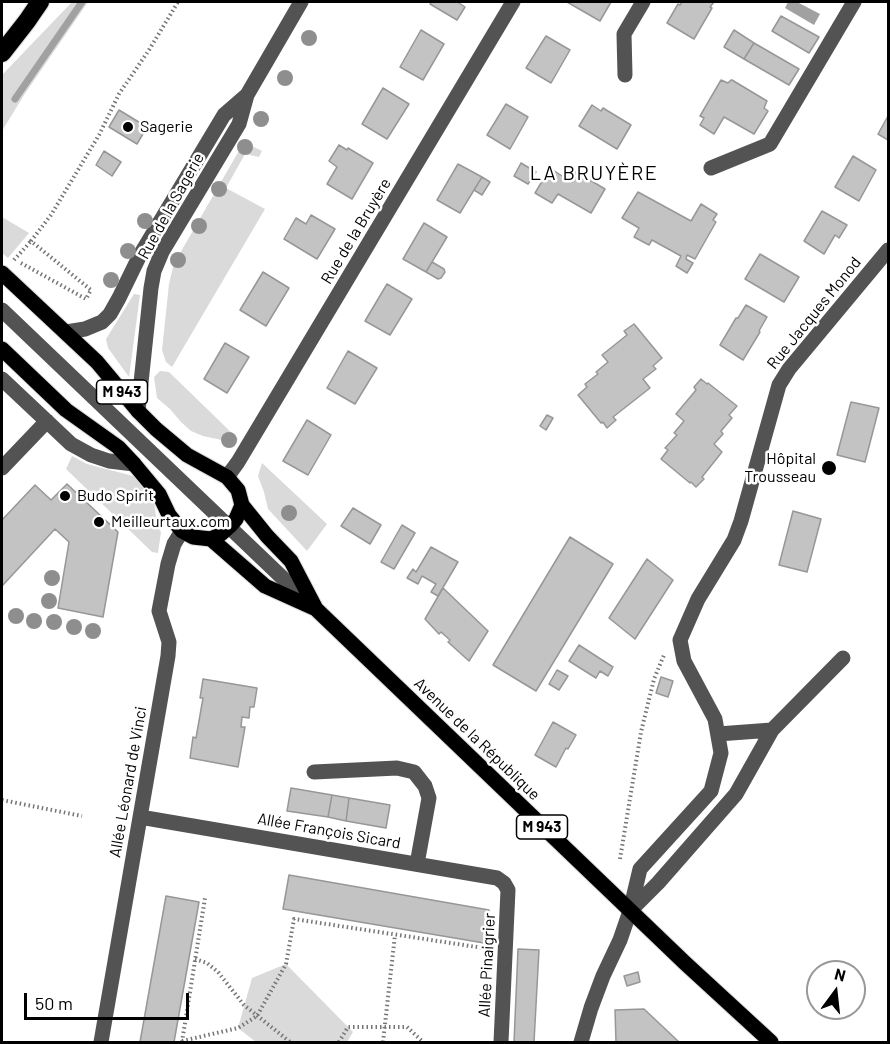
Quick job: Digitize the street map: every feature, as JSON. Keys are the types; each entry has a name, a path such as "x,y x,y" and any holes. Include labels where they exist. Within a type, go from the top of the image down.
{"highway":[{"path":"2,53 40,2"}],"main road":[{"name":"M 943","path":"5,270 97,362 156,429 187,455 227,477"},
{"name":"M 943","path":"2,349 66,410 118,447 159,494 182,531"},
{"name":"Avenue de la République","path":"227,477 238,490 242,505 291,561 316,609 630,911 771,1042"},
{"path":"211,539 230,526 242,505"},
{"name":"Avenue de la République","path":"182,531 193,537 211,539 265,586 316,609"}],"street":[{"name":"Rue de la Sagerie","path":"138,411 150,288 154,271 162,252 239,124 247,95 301,2"},
{"name":"Rue de la Bruyère","path":"227,477 513,2"},
{"path":"625,75 624,33 643,2"},
{"path":"711,168 770,144 854,2"},
{"name":"Rue de la Sagerie","path":"66,332 85,329 102,322 110,314 140,255 224,115 247,95"},
{"name":"Rue Jacques Monod","path":"680,640 698,599 734,540 741,522 779,385 789,369 888,250"},
{"path":"2,310 316,609"},
{"path":"2,379 71,444 91,455 134,464"},
{"path":"2,468 47,421"},
{"name":"Allée Léonard de Vinci","path":"101,1042 169,647 159,611 168,564 174,544 182,531"},
{"path":"581,1042 595,997 630,911 640,869 711,791 721,753 715,719 684,661 680,640"},
{"path":"630,911 658,883 736,794 772,730 843,658"},
{"path":"718,734 772,730"},
{"path":"314,772 397,768 414,772 425,786 429,798 417,864"},
{"name":"Allée François Sicard","path":"140,817 497,878 508,890"},
{"name":"Allée Pinaigrier","path":"501,1042 508,890"}],"path":[{"path":"5,270 51,215 99,135 119,94 178,2"},
{"path":"14,260 87,299 92,290 31,240"},
{"path":"620,859 641,732 654,679 664,653 680,640"},
{"path":"2,800 82,816"},
{"path":"205,898 182,1042 238,1028 257,1016 286,964 294,919 505,952"},
{"path":"382,1042 395,935"},
{"path":"195,959 207,963 218,972 244,1005 290,1042"},
{"path":"339,1042 348,1027 407,1027 423,1042"}],"shaded area":[{"path":"72,2 88,2 2,131 2,75"},
{"path":"788,2 797,2 820,14 814,25 785,8"},
{"path":"244,142 262,151 259,157 245,154 226,188 265,209 172,367 166,362 162,350 173,267"},
{"path":"2,217 29,233 8,258 2,253"},
{"path":"134,294 140,295 129,377 108,348 106,339"},
{"path":"160,371 169,372 238,439 236,443 203,436 191,431 181,422 157,398 154,377"},
{"path":"72,456 87,464 137,477 149,488 154,501 157,525 161,532 158,553 152,552 66,469"},
{"path":"262,463 327,524 307,551 268,509 258,476"},
{"path":"286,964 353,1032 347,1042 256,1042 238,1028 252,978"}],"building":[{"path":"432,2 460,2 465,7 457,20 430,4"},
{"path":"567,2 611,2 600,21"},
{"path":"714,2 694,39 667,23 678,4"},
{"path":"781,16 819,37 809,53 772,31"},
{"path":"421,30 444,44 423,80 400,67"},
{"path":"734,30 754,43 744,59 724,47"},
{"path":"546,36 570,50 551,83 526,68"},
{"path":"754,43 799,69 789,85 744,59"},
{"path":"721,80 728,83 732,80 767,101 764,108 768,111 754,134 724,117 714,134 700,125 704,118 700,116"},
{"path":"383,88 409,104 387,139 362,124"},
{"path":"506,104 528,117 510,149 487,135"},
{"path":"592,105 601,111 603,108 631,125 617,149 579,126"},
{"name":"Sagerie","path":"119,110 147,127 137,144 109,127"},
{"path":"888,116 888,140 878,134"},
{"path":"339,145 373,163 352,199 327,184 337,167 329,161"},
{"path":"104,151 121,162 112,176 96,165"},
{"path":"853,156 876,170 859,201 835,187"},
{"path":"521,163 536,172 528,184 514,176"},
{"path":"458,164 482,177 460,213 437,200"},
{"path":"568,167 605,189 591,213 558,194 552,203 535,193 550,168 562,176"},
{"path":"482,177 490,182 482,195 474,190"},
{"path":"638,192 691,221 701,204 717,214 713,220 716,222 695,259 687,255 686,259 693,263 687,273 676,266 681,256 652,240 649,245 634,237 639,228 622,218"},
{"path":"822,211 847,225 839,238 835,235 824,254 804,241"},
{"path":"311,215 335,229 317,259 284,239 296,218 306,224"},
{"path":"424,223 447,237 426,272 403,259"},
{"path":"760,254 799,277 784,302 745,279"},
{"path":"432,262 444,269 445,272 441,278 438,279 426,272"},
{"path":"263,272 289,288 266,326 240,310"},
{"path":"387,284 412,299 390,335 365,321"},
{"path":"746,305 767,317 743,360 720,345"},
{"path":"634,324 662,358 653,366 656,369 643,379 650,388 613,417 616,420 607,428 578,395 587,387 585,384 608,362 602,355 627,335 624,331"},
{"path":"225,343 249,357 227,393 204,379"},
{"path":"348,351 377,368 355,404 327,388"},
{"path":"701,379 737,406 729,415 732,418 721,431 723,434 714,444 722,452 696,487 661,459 668,450 665,448 677,435 674,433 684,421 676,414 696,390 694,387"},
{"path":"851,402 879,408 865,462 837,455"},
{"path":"547,415 553,418 546,430 540,426"},
{"path":"307,420 331,435 308,475 283,461"},
{"path":"67,484 118,532 103,617 58,608 69,542 55,529 2,586 2,520 35,485 51,500"},
{"path":"353,508 381,525 370,544 341,526"},
{"path":"793,511 821,519 807,572 779,565"},
{"path":"402,525 415,533 394,569 381,562"},
{"path":"570,537 613,564 536,691 493,665"},
{"path":"431,547 458,562 438,596 431,592 436,584 422,576 418,584 407,578 413,569 416,572"},
{"path":"647,559 673,580 635,639 609,618"},
{"path":"443,588 488,631 469,661 448,642 450,640 441,632 439,634 425,619"},
{"path":"579,645 613,667 608,676 600,671 596,678 569,661"},
{"path":"557,670 568,676 559,690 549,684"},
{"path":"661,677 673,681 668,697 656,693"},
{"path":"203,679 257,688 254,707 250,707 249,718 242,717 241,727 245,727 238,767 190,758 203,698 200,698"},
{"path":"553,722 576,735 556,767 535,755"},
{"path":"291,788 332,795 328,817 287,811"},
{"path":"332,795 349,798 346,821 328,817"},
{"path":"349,798 390,805 386,828 346,821"},
{"path":"289,875 489,910 484,943 283,909"},
{"path":"166,896 199,902 174,1042 140,1042"},
{"path":"518,949 539,950 534,1042 514,1042"},
{"path":"638,972 640,982 627,986 624,976"},
{"path":"644,1009 679,1042 616,1042 615,1010"}],"waterway":[{"path":"15,99 82,2"}],"place":[{"name":"Sagerie","path":"128,127"},
{"name":"Hôpital Trousseau","path":"829,468"},
{"name":"Budo Spirit","path":"65,496"},
{"name":"Meilleurtaux.com","path":"99,522"}],"district":[{"name":"LA BRUYÈRE","path":"594,173"}]}
